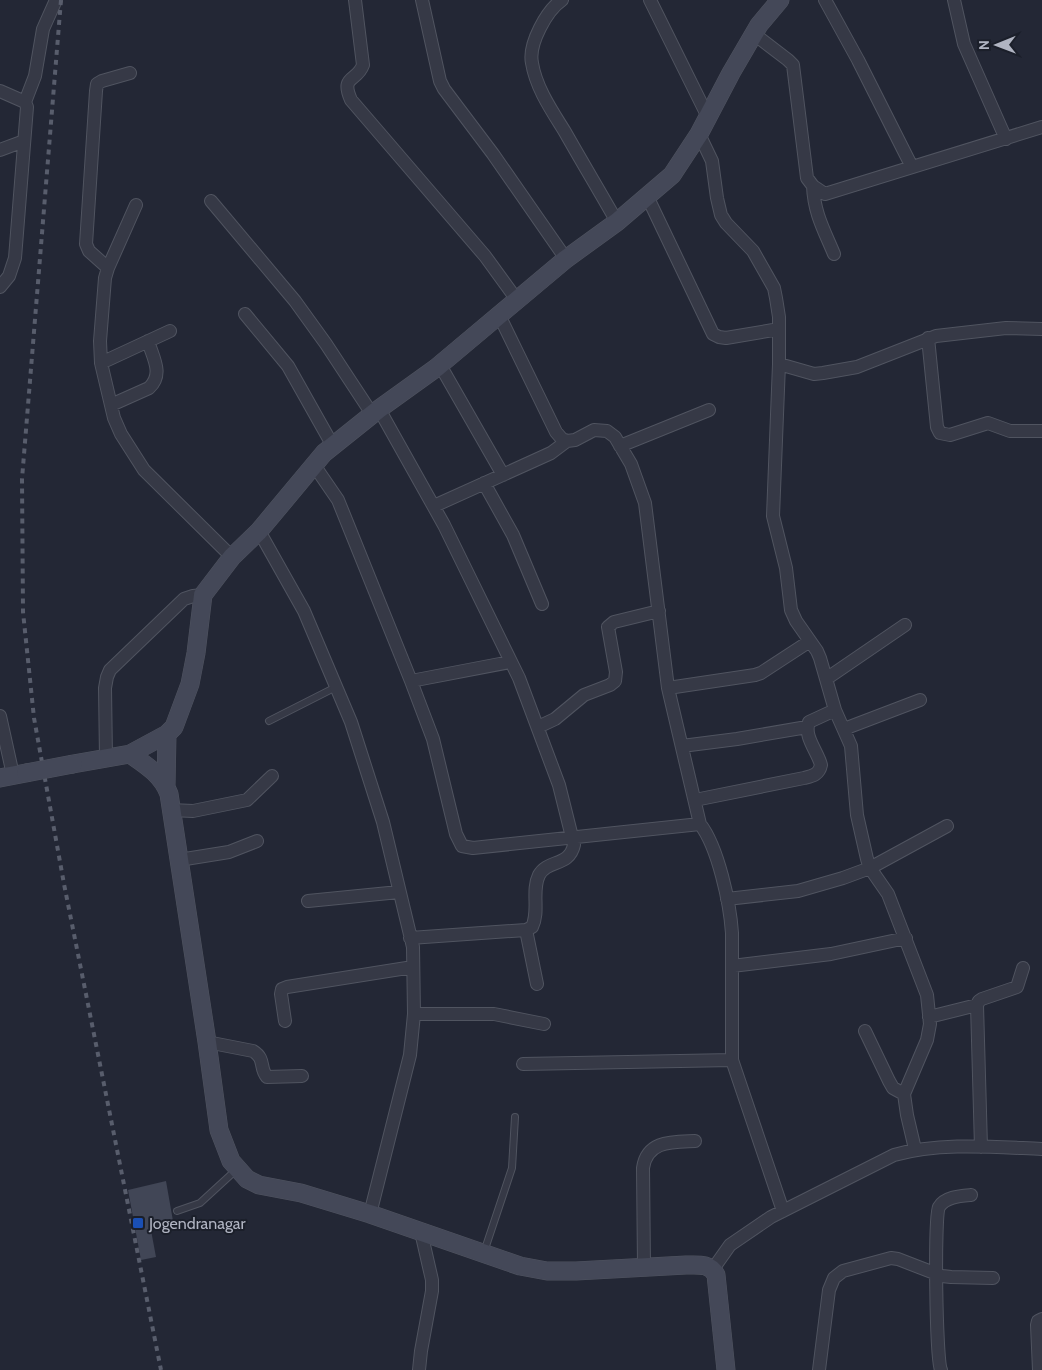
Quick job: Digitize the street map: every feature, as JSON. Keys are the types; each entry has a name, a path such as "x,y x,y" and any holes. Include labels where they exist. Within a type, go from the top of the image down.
{"main road":[{"path":"13,775 130,754 167,734 177,721 190,684 203,596 232,557 259,531 314,465 333,446 376,411 440,365 566,259 617,222 672,174 699,134 759,25 780,0"},
{"path":"167,734 166,786 179,860 219,1130 237,1169 247,1180 259,1185 301,1192 520,1266 547,1271 644,1266 708,1266 713,1269 717,1283 726,1370"},
{"path":"130,754 149,766 166,786"}],"street":[{"path":"24,102 35,76 46,22 56,0"},
{"path":"355,0 363,65 361,70 347,84 347,91 351,100 485,256 517,300"},
{"path":"422,0 440,81 444,89 493,154 566,259"},
{"path":"562,0 552,10 534,40 531,62 544,96 617,222"},
{"path":"650,0 708,117"},
{"path":"825,0 858,60 912,167"},
{"path":"954,0 964,44 1006,139"},
{"path":"754,34 793,66 807,178 813,186 825,194 1042,127"},
{"path":"108,268 89,251 86,244 96,91 97,84 102,81 130,73"},
{"path":"0,91 24,102 27,107 15,258 9,276 0,287"},
{"path":"699,134 712,161 717,198 722,215 726,223 753,251 774,288 779,317 779,364 773,516 786,568 791,610 796,621 817,651 836,710 851,746 857,814 870,868 888,894 925,986 929,1017 927,1040 904,1094 915,1149"},
{"path":"0,150 24,140"},
{"path":"813,186 815,208 834,254"},
{"path":"647,196 713,334 726,338 779,329"},
{"path":"211,200 295,301 376,411 434,506 519,678 559,785 574,845 572,853 568,858 545,869 539,875 536,885 535,922 532,927 526,930 410,938"},
{"path":"136,205 108,268 106,278 100,341 101,363 111,405 121,434 138,462 232,557"},
{"path":"245,314 288,366 333,446"},
{"path":"499,315 556,432 567,442"},
{"path":"779,364 814,374 823,374 857,367 928,338 1006,328 1042,329"},
{"path":"101,363 170,331"},
{"path":"928,338 937,428 940,433 950,435 988,423 1010,431 1042,431"},
{"path":"111,405 154,384 157,371 148,341"},
{"path":"440,365 503,474"},
{"path":"620,446 709,410"},
{"path":"434,506 551,453 567,442 594,430 607,431 615,437 631,464 645,503 668,688 700,824 706,831 727,899 732,933 732,1060 783,1211"},
{"path":"314,465 338,500 411,681 433,738 456,834 462,846 473,848 700,824"},
{"path":"484,483 513,535 542,604"},
{"path":"259,531 304,611 351,722 383,822 412,947 414,1014 410,1055 370,1214"},
{"path":"106,758 105,688 106,677 110,670 180,603 192,596 203,596"},
{"path":"538,727 555,719 584,695 610,685 614,681 616,672 608,628 614,622 659,610"},
{"path":"826,679 905,626"},
{"path":"668,688 755,675 810,641"},
{"path":"411,681 510,662"},
{"path":"844,729 920,700"},
{"path":"695,800 816,774 820,771 821,765 807,727 809,722 836,710"},
{"path":"0,716 13,775"},
{"path":"682,746 807,727"},
{"path":"171,810 193,811 247,800 272,776"},
{"path":"727,899 798,891 843,878 870,868 947,826"},
{"path":"179,860 230,852 257,841"},
{"path":"308,901 399,892"},
{"path":"526,930 537,984"},
{"path":"732,966 831,954 906,938"},
{"path":"285,1022 282,989 413,968"},
{"path":"981,1147 977,1005 982,999 1017,987 1024,968"},
{"path":"929,1017 977,1005"},
{"path":"414,1014 494,1014 544,1024"},
{"path":"865,1031 893,1088 904,1094"},
{"path":"207,1042 253,1051 259,1054 264,1073 267,1076 302,1076"},
{"path":"523,1064 732,1060"},
{"path":"644,1266 644,1158 649,1152 667,1143 695,1141"},
{"path":"713,1269 730,1245 771,1217 894,1155 915,1149 981,1147 1042,1149"},
{"path":"942,1370 938,1356 937,1214 939,1207 953,1198 971,1195"},
{"path":"420,1370 421,1351 432,1291 432,1280 421,1232"},
{"path":"819,1370 829,1290 834,1278 843,1271 891,1258 950,1278 992,1278"},
{"path":"1039,1370 1036,1326 1038,1321 1042,1319"}],"lane":[{"path":"269,721 336,687"},
{"path":"484,1254 512,1168 515,1117"},
{"path":"177,1211 200,1204 237,1169"}],"building":[{"path":"166,1181 173,1221 150,1225 156,1257 141,1260 128,1190"}],"railway":[{"path":"61,0 22,479 23,612 34,718 64,884 161,1370"}],"place":[{"name":"Jogendranagar","path":"138,1223"}]}
